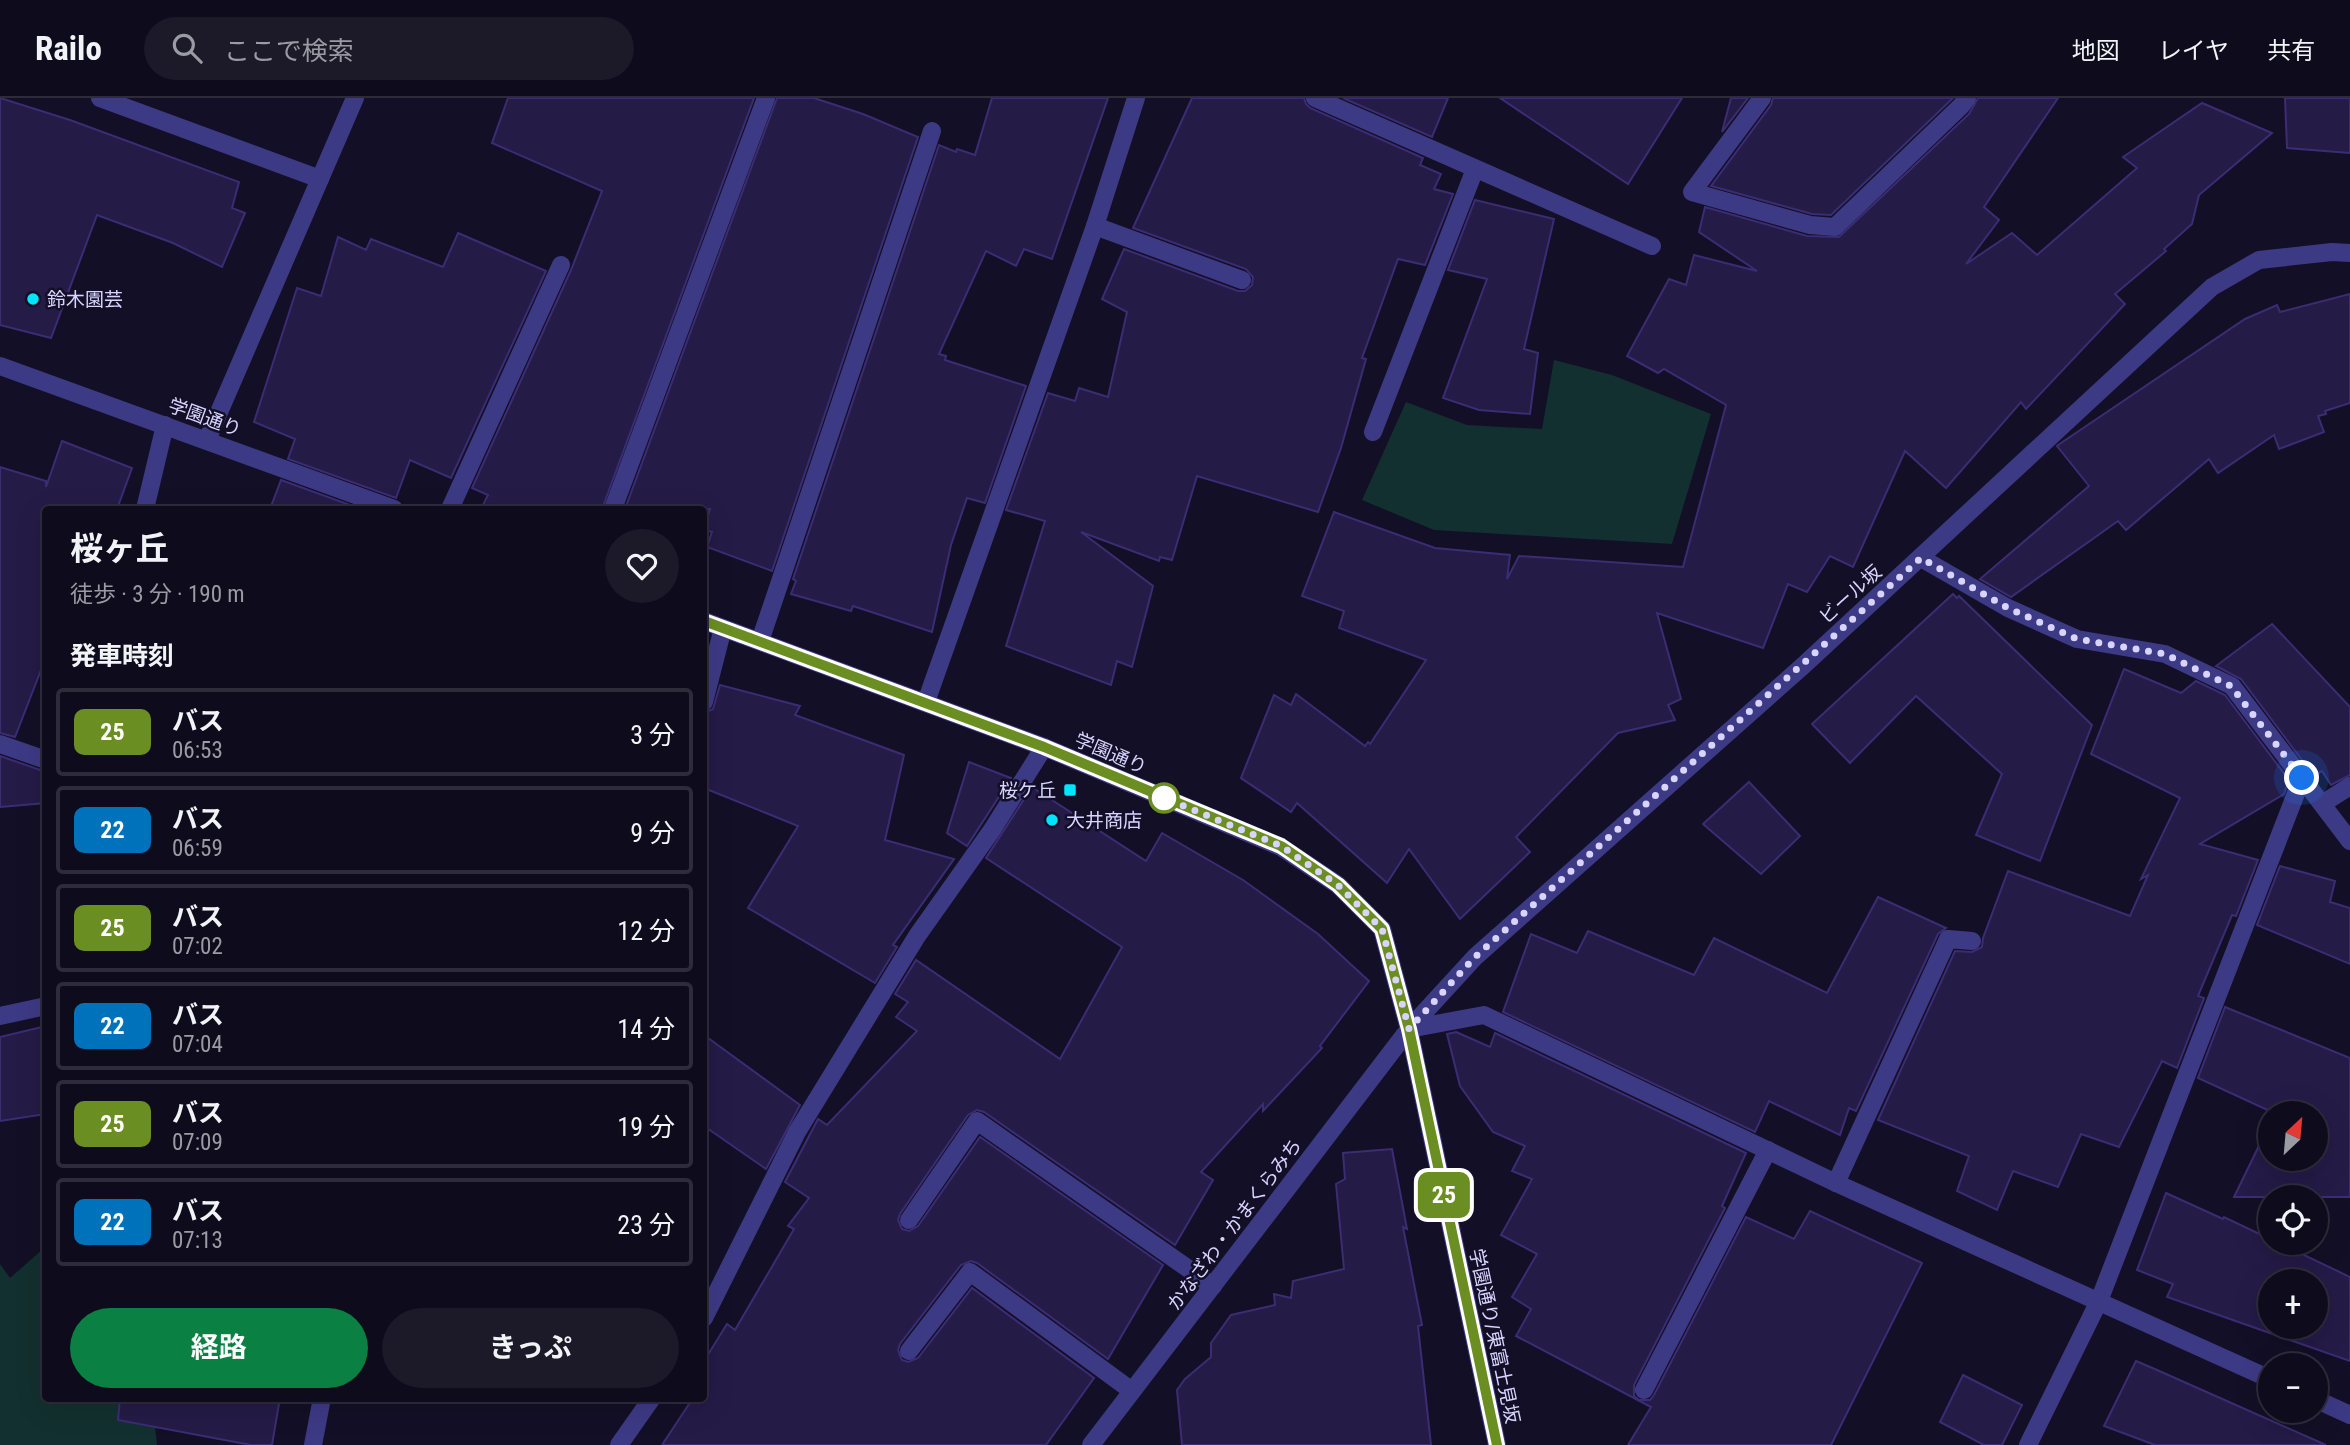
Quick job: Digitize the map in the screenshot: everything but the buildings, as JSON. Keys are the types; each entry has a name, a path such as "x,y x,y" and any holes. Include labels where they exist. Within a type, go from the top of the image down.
{"street":[{"path":"100,98 320,179"},
{"path":"207,440 355,98"},
{"path":"613,506 766,98"},
{"path":"926,702 1095,226 1136,98"},
{"path":"1762,98 1692,192 1810,225 1835,227 1967,98"},
{"path":"1329,102 1652,246"},
{"path":"760,641 932,131"},
{"path":"1373,432 1475,169"},
{"path":"1095,226 1242,280"},
{"name":"ビール坂","path":"1409,1029 1475,957 1921,558 2212,286 2259,260 2350,253"},
{"path":"451,506 561,265"},
{"name":"学園通り","path":"0,366 386,506"},
{"path":"146,506 165,425"},
{"path":"1921,558 2008,608 2077,639 2165,654 2231,686 2350,841"},
{"name":"学園通り","path":"707,622 1044,747 1281,846 1338,885 1382,929 1409,1029"},
{"path":"707,690 723,628"},
{"path":"0,744 42,759"},
{"path":"707,1312 797,1132 917,936 992,830 1044,747"},
{"path":"2028,1445 2099,1301 2302,778"},
{"path":"2322,804 2350,786"},
{"path":"1836,1183 1948,939 1972,941"},
{"path":"0,1016 42,1007"},
{"path":"1409,1029 1484,1015 1836,1183 2258,1374"},
{"name":"かなざわ・かまくらみち","path":"1091,1445 1409,1029"},
{"name":"学園通り/東富士見坂","path":"1409,1029 1497,1445"},
{"path":"909,1220 977,1121 1213,1286"},
{"path":"1644,1390 1768,1150"},
{"path":"909,1351 970,1272 1132,1391"},
{"path":"313,1445 321,1402"},
{"path":"619,1445 649,1402"},
{"path":"2328,1405 2350,1415"}],"green space":[{"path":"1554,360 1612,375 1711,414 1672,544 1434,530 1362,500 1406,402 1467,425 1542,429"},
{"path":"42,1250 42,1402 152,1402 157,1445 0,1445 0,1264 10,1278"}],"bus line":[{"name":"25","path":"707,622 1044,747 1281,846 1338,885 1382,929 1409,1029 1497,1445"}],"place":[{"name":"鈴木園芸","path":"33,299"},
{"name":"桜ケ丘","path":"1070,790"},
{"name":"大井商店","path":"1052,820"}],"route":[{"path":"1164,798 1162,797 1281,846 1338,885 1382,929 1409,1029 1475,957 1921,558 2008,608 2077,639 2165,654 2231,686 2302,778"}]}
